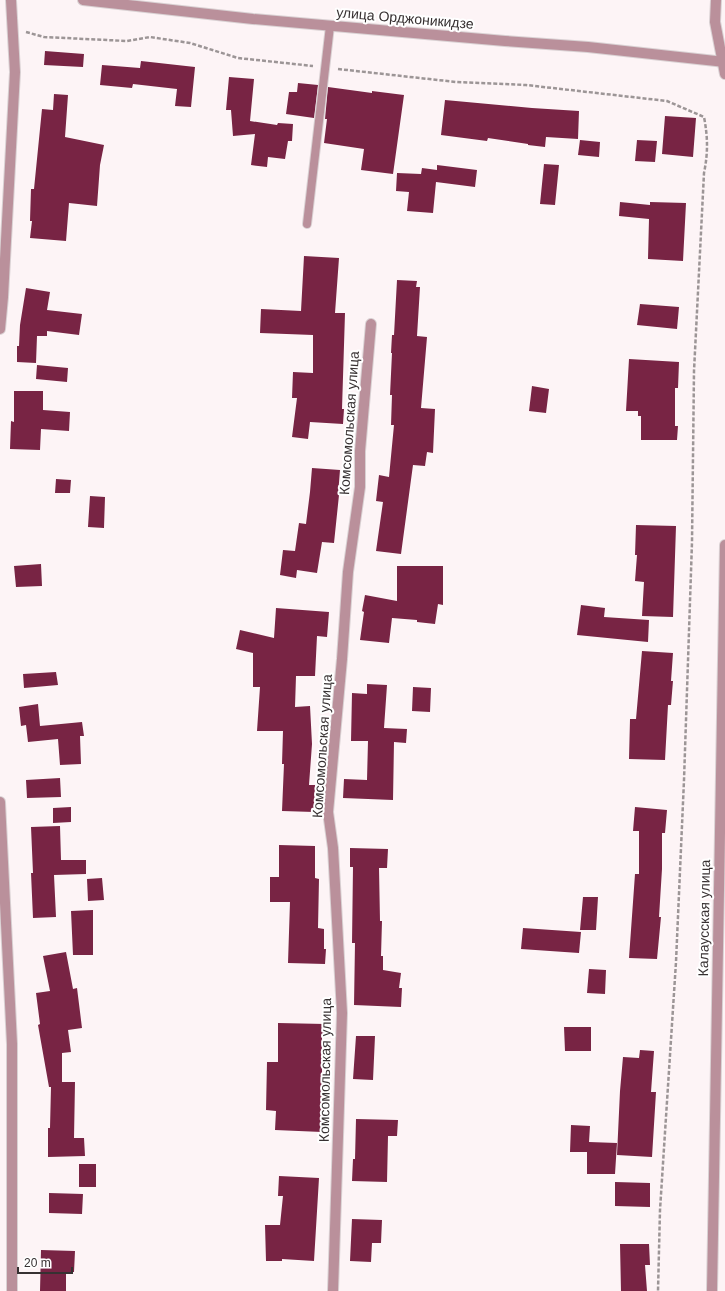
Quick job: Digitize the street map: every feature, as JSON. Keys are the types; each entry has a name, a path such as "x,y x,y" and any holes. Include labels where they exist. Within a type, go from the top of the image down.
{"street":[{"path":"0,329 15,72 11,0"},
{"name":"улица Орджоникидзе","path":"83,0 253,19 588,47 724,62"},
{"path":"716,0 715,22 724,62 725,74"},
{"name":"Комсомольская улица","path":"333,1291 342,1013 333,848 328,812 342,659 348,572 360,487 360,451 371,324"},
{"name":"Калаусская улица","path":"712,1291 725,545"},
{"path":"0,802 12,1044 12,1291"}],"lane":[{"path":"307,224 330,26"}],"path":[{"path":"12,29 44,37 127,41 150,37 190,43 238,58 456,82 526,85 666,101 704,117 708,136 704,173 694,371 692,542 684,780 676,962 660,1210 658,1291"}],"building":[{"path":"45,51 84,54 83,67 44,65"},
{"path":"141,61 195,67 191,107 175,106 177,89 133,84 132,88 100,85 102,65 140,68"},
{"path":"229,77 254,79 250,121 277,125 278,123 293,124 292,141 288,141 285,159 268,157 267,167 251,165 255,134 233,136 231,110 226,110"},
{"path":"298,83 318,85 314,118 286,114 289,92 297,92"},
{"path":"328,87 372,93 372,91 404,95 393,174 361,170 364,149 324,143 327,119 325,119"},
{"path":"54,94 68,95 65,137 104,145 100,165 97,206 69,203 66,241 30,238 32,221 30,221 31,189 34,189 42,109 53,110"},
{"path":"445,100 579,111 578,139 546,137 545,147 488,138 487,141 441,135"},
{"path":"665,116 696,118 693,157 662,154"},
{"path":"580,140 600,142 599,157 578,155"},
{"path":"637,140 657,141 655,162 635,161"},
{"path":"544,164 559,165 555,205 540,204"},
{"path":"437,165 477,170 475,187 436,182 433,213 407,211 409,192 396,191 397,173 421,174 422,168 437,170"},
{"path":"620,202 650,205 650,202 686,203 683,261 648,259 649,219 619,216"},
{"path":"304,256 339,258 335,313 345,313 342,409 344,409 343,424 310,422 308,439 292,437 297,398 292,398 293,372 313,373 313,335 260,333 261,309 301,311"},
{"path":"397,280 417,281 416,287 420,287 417,336 427,337 421,408 435,409 433,453 427,452 425,466 413,465 401,554 376,551 383,502 376,501 379,475 389,477 394,425 391,425 392,395 390,395 392,335 394,335"},
{"path":"26,288 50,292 47,310 82,314 79,335 47,331 47,336 37,336 36,363 17,362 17,346 19,346 20,325"},
{"path":"640,304 679,307 677,329 637,325"},
{"path":"629,359 679,362 678,388 675,388 675,426 678,426 677,440 641,440 641,416 638,416 638,411 626,411"},
{"path":"37,365 68,368 67,382 36,379"},
{"path":"532,386 549,389 546,413 529,411"},
{"path":"14,391 43,391 43,410 70,412 69,431 41,429 40,450 10,449 11,421 14,422"},
{"path":"312,468 340,470 334,543 322,542 317,573 297,570 296,578 280,575 283,550 295,551 299,523 306,524"},
{"path":"56,479 71,480 70,493 55,493"},
{"path":"90,496 105,497 104,528 88,527"},
{"path":"636,525 676,526 673,617 642,616 644,582 635,581 637,555 635,555"},
{"path":"41,564 42,586 16,587 14,566"},
{"path":"397,566 443,566 443,605 438,604 435,624 417,622 417,620 392,618 389,643 360,640 364,612 362,611 365,595 397,601"},
{"path":"581,605 605,608 604,617 649,620 648,642 577,635"},
{"path":"276,608 329,612 327,637 317,636 315,676 296,676 295,707 310,706 312,744 309,785 315,785 314,812 282,811 284,764 282,764 283,731 257,731 260,687 253,687 253,653 236,649 240,630 274,638"},
{"path":"642,651 673,653 671,681 673,681 671,705 668,705 665,760 629,759 630,719 636,719"},
{"path":"56,672 58,685 24,688 23,674"},
{"path":"367,684 387,685 384,728 407,729 406,743 394,742 393,800 343,798 344,779 367,780 368,741 351,741 352,693 367,694"},
{"path":"413,687 431,688 430,712 412,711"},
{"path":"38,704 40,726 82,722 84,736 80,736 81,764 60,765 58,739 28,742 26,725 21,726 19,707"},
{"path":"60,778 61,797 27,798 26,780"},
{"path":"71,807 71,822 53,823 53,808"},
{"path":"635,807 667,810 665,833 662,833 662,869 659,917 661,917 657,959 629,958 635,874 639,874 639,831 633,831"},
{"path":"60,826 61,860 86,860 86,874 54,875 56,917 33,918 31,827"},
{"path":"279,845 315,846 315,878 319,879 318,928 324,929 324,949 326,949 325,964 288,963 290,902 270,902 270,877 279,877"},
{"path":"350,848 388,849 387,868 379,868 380,921 382,921 381,956 383,956 383,970 401,973 399,988 402,988 401,1007 354,1005 355,943 352,943 353,867 350,867"},
{"path":"102,878 104,900 88,901 87,879"},
{"path":"583,897 598,897 596,930 580,930"},
{"path":"93,910 93,955 73,955 71,911"},
{"path":"523,928 581,932 579,953 521,949"},
{"path":"66,952 73,989 77,988 82,1028 68,1030 71,1052 62,1053 62,1082 75,1082 74,1138 84,1138 85,1156 48,1157 48,1128 50,1128 51,1087 49,1087 38,1025 40,1024 36,993 50,991 43,956"},
{"path":"589,969 606,970 605,994 587,993"},
{"path":"278,1023 325,1024 325,1038 322,1038 322,1132 275,1130 276,1111 266,1110 267,1062 278,1062"},
{"path":"564,1027 591,1027 591,1051 565,1051"},
{"path":"356,1036 375,1036 373,1080 353,1079"},
{"path":"640,1050 654,1051 651,1092 656,1092 652,1157 617,1155 623,1057 639,1058"},
{"path":"356,1119 398,1120 397,1136 388,1136 387,1182 352,1181 353,1159 355,1159"},
{"path":"571,1125 590,1126 589,1142 617,1143 615,1174 587,1174 587,1152 570,1152"},
{"path":"79,1164 96,1164 96,1187 79,1187"},
{"path":"279,1176 319,1178 314,1261 282,1259 282,1261 266,1261 265,1225 280,1225 283,1196 278,1196"},
{"path":"615,1182 650,1183 650,1207 615,1206"},
{"path":"49,1193 83,1194 82,1214 49,1213"},
{"path":"352,1219 382,1220 381,1243 372,1243 371,1262 350,1261"},
{"path":"620,1244 649,1244 650,1265 645,1265 647,1291 621,1291"},
{"path":"41,1250 75,1251 74,1272 66,1272 66,1291 40,1291"}]}
